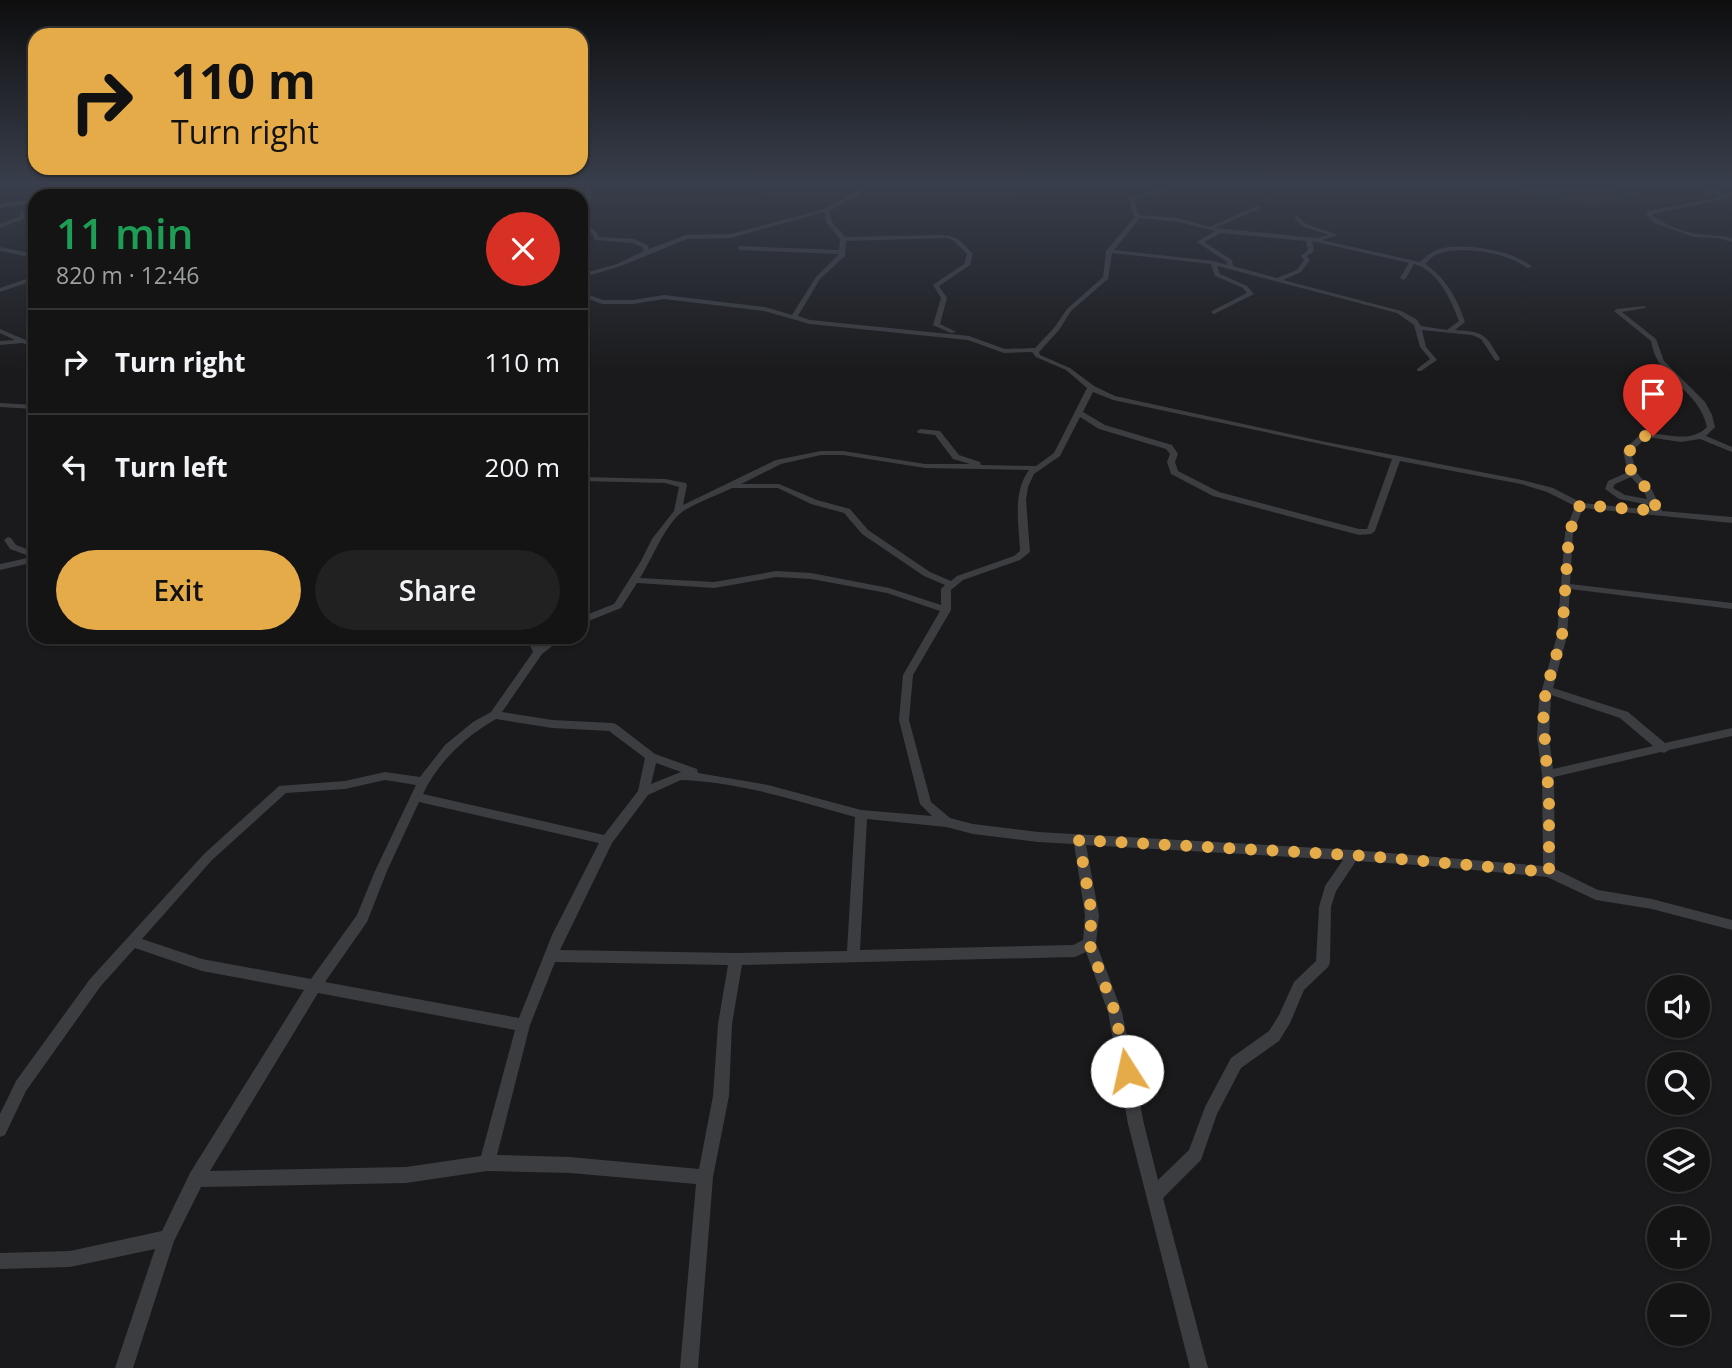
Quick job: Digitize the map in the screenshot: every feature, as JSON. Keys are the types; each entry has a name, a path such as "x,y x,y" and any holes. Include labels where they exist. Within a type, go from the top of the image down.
{"street":[{"path":"645,246 647,252"},
{"path":"588,273 619,265 663,246"},
{"path":"794,317 818,278 839,260 842,246"},
{"path":"962,246 970,254 967,265 936,285 944,298 936,325 1004,351 1036,351 1057,330 1074,306 1103,281 1109,251 1114,246"},
{"path":"1206,246 1230,261 1230,267"},
{"path":"1277,280 1301,269 1307,260 1304,257 1311,251 1311,246"},
{"path":"1339,246 1421,264 1438,276 1454,299 1462,322 1448,332"},
{"path":"740,248 842,252"},
{"path":"0,249 28,254"},
{"path":"1421,264 1435,252 1455,250 1502,254 1520,260 1529,267"},
{"path":"0,255 13,251"},
{"path":"1109,251 1213,263 1399,312 1416,322 1420,328 1422,345 1434,360 1419,370"},
{"path":"1403,278 1412,262"},
{"path":"1213,263 1217,275 1240,284 1249,290 1251,295 1214,312"},
{"path":"0,290 28,280"},
{"path":"588,297 611,303 670,298 779,311 810,322 969,338"},
{"path":"1643,307 1617,311 1654,340 1656,351 1664,363 1695,393 1711,427 1702,437"},
{"path":"1420,328 1465,332 1485,338 1490,351 1497,359"},
{"path":"0,331 28,343"},
{"path":"3,344 24,341"},
{"path":"1036,351 1035,355 1068,369 1091,388 1113,398 1309,441 1522,482 1550,490 1580,505 1656,507"},
{"path":"946,822 926,804 905,733 908,675 946,610 946,589 950,584 1017,558 1025,552 1022,500 1028,479 1037,468 1057,454 1091,388"},
{"path":"1083,402 1113,398"},
{"path":"0,405 28,407"},
{"path":"1078,412 1102,427 1169,447 1174,454 1171,462 1174,472 1216,494 1359,532 1371,531 1397,457"},
{"path":"921,431 937,433 956,457 987,466"},
{"path":"1656,507 1648,490 1632,473 1626,455 1643,436 1681,439 1702,437 1732,450"},
{"path":"588,618 618,606 656,540 678,511 779,462 821,453 843,453 925,466 1037,468"},
{"path":"1632,473 1611,483 1609,489 1622,497 1656,507 1732,520"},
{"path":"588,479 676,482 683,485 678,511"},
{"path":"728,486 779,486 814,502 847,511 865,532 928,574 950,584"},
{"path":"1549,872 1548,774 1543,738 1546,690 1562,636 1569,533 1580,505"},
{"path":"8,540 13,547 28,554"},
{"path":"0,567 28,559"},
{"path":"634,580 714,585 776,574 811,576 889,591 946,610"},
{"path":"1566,586 1732,606"},
{"path":"535,644 538,652"},
{"path":"124,1368 167,1238 196,1179 315,985 362,919 423,782 449,748 477,725 495,715 538,652 549,644"},
{"path":"1546,690 1618,713 1634,722 1664,749"},
{"path":"495,715 552,724 612,727 651,757 706,777"},
{"path":"1548,774 1732,732"},
{"path":"487,1163 523,1025 553,956 559,935 607,840 644,792 651,757"},
{"path":"0,1130 21,1086 95,983 208,857 283,789 345,785 385,776 423,782"},
{"path":"644,792 680,776 706,777 768,789 861,814 946,822 974,829 1079,840 1353,855 1549,872 1596,895 1652,904 1732,925"},
{"path":"416,797 607,840"},
{"path":"918,820 926,804"},
{"path":"853,956 861,814"},
{"path":"1079,840 1092,915 1089,943 1115,1012 1136,1124 1199,1368"},
{"path":"1156,1194 1195,1155 1210,1112 1236,1063 1274,1036 1285,1019 1299,986 1323,963 1325,907 1330,890 1353,855"},
{"path":"134,942 202,965 523,1025"},
{"path":"553,956 736,959 1074,951 1089,943"},
{"path":"689,1368 705,1177 721,1096 725,1024 736,959"},
{"path":"196,1179 406,1175 487,1163 569,1165 705,1177"},
{"path":"0,1261 70,1259 167,1238"}],"route":[{"path":"1127,1071 1107,983 1089,943 1092,915 1079,840 1353,855 1549,872 1549,800 1543,712 1546,690 1562,636 1569,533 1580,505 1658,511 1648,490 1632,473 1626,455 1643,436 1653,436"}]}
